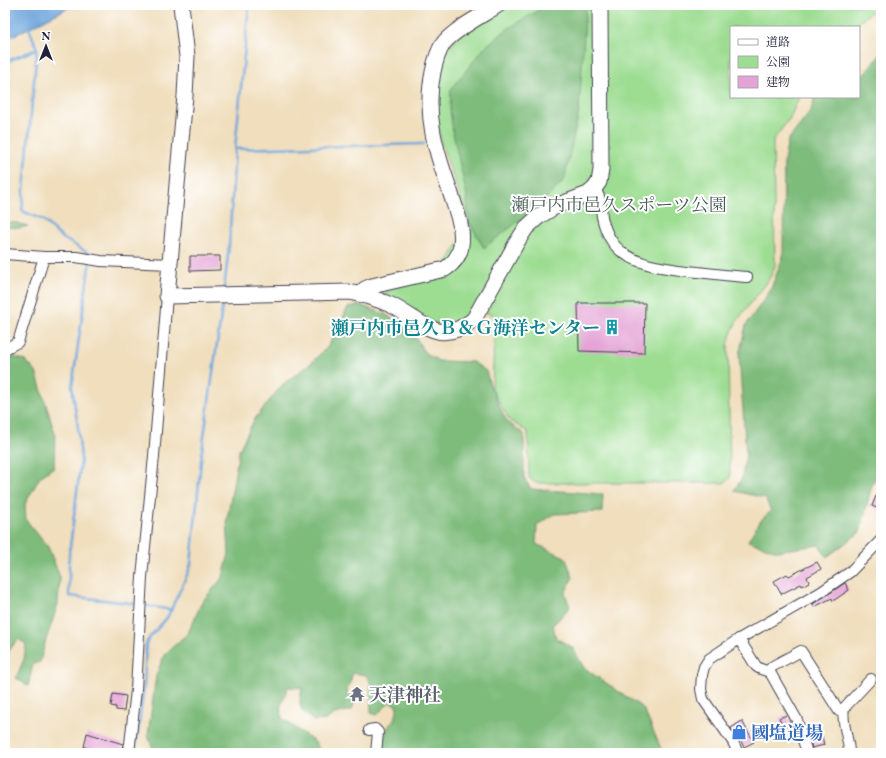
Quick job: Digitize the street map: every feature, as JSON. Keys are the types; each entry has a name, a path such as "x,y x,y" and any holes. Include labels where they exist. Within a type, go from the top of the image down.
{"street":[{"path":"129,753 136,690 142,577 185,96 187,56 181,5"},
{"path":"361,294 365,289 372,286 445,269 454,262 459,254 462,244 462,233 459,219 439,159 432,132 430,110 431,85 437,56 444,43 456,32 498,5"},
{"path":"167,296 349,292 361,294 392,306 426,327 436,331 447,332 461,328 474,319 480,311 526,228 538,217 556,206 588,194 599,182 601,170 600,5"},
{"path":"594,189 598,193 600,199 605,227 613,243 625,254 641,262 665,268 747,277"},
{"path":"5,254 44,257 76,257 91,260 170,264"},
{"path":"5,349 18,342 44,257"},
{"path":"738,753 733,742 703,699 701,690 703,671 709,660 739,639 821,592 850,572 881,540"},
{"path":"739,639 756,666 760,670 768,671"},
{"path":"768,671 773,666 800,651 839,711 843,713"},
{"path":"768,671 797,720 807,753"},
{"path":"849,753 843,713 844,708 871,679"},
{"path":"369,730 375,729 378,732 376,753"}],"green space":[{"name":"瀬戸内市邑久スポーツ公園","path":"506,5 880,5 854,26 730,26 730,98 799,98 790,118 773,140 775,266 761,291 736,322 731,333 728,346 730,478 724,483 536,483 529,478 528,432 510,421 492,389 495,316 474,308 458,323 447,325 438,324 419,316 386,297 387,288 438,276 467,230 465,210 441,143 436,115 438,78 445,52 462,34"},
{"path":"547,5 586,5 579,111 564,181 539,205 484,248 469,222 466,192 453,133 450,110 451,89 486,46 509,28"},
{"path":"881,54 881,465 872,485 860,532 827,557 819,545 777,551 748,541 759,522 771,511 765,498 734,491 742,478 746,453 739,355 746,325 770,291 783,257 784,161 788,140 811,111 815,98 860,98 861,78"},
{"path":"5,222 28,226 20,228 5,227"},
{"path":"359,305 385,314 413,333 425,353 439,361 473,362 486,371 491,388 507,422 524,434 524,478 531,489 603,494 602,512 555,514 537,525 536,544 565,557 573,577 565,593 570,607 553,625 556,638 573,648 584,668 643,708 663,753 381,753 385,735 395,717 397,706 390,702 377,715 371,713 370,681 366,675 353,673 347,691 354,703 352,710 334,714 326,720 314,721 305,714 301,708 300,700 302,688 288,687 281,705 282,718 315,742 322,753 154,753 148,735 156,676 164,655 188,633 202,602 223,577 229,554 227,520 239,450 254,420 282,385 311,363 329,345 348,307"},
{"path":"5,355 25,360 36,372 55,434 54,467 40,477 25,504 26,520 48,547 60,577 58,604 40,662 33,664 28,686 16,678 24,659 26,644 18,639 5,656"}],"water":[{"path":"5,5 74,5 5,40"}],"building":[{"path":"190,256 220,256 220,270 190,271"},
{"name":"瀬戸内市邑久Ｂ＆Ｇ海洋センター","path":"578,303 645,303 644,353 579,351"},
{"path":"876,496 881,498 881,510 872,506"},
{"path":"817,562 821,569 807,577 809,582 802,586 801,584 781,594 774,581 787,574 789,576"},
{"path":"845,583 849,590 833,601 832,598 814,607 813,604"},
{"path":"113,694 126,696 124,711 116,710 116,707 111,706"},
{"path":"787,715 793,729 776,736 772,726 781,722 779,718"},
{"path":"742,721 754,742 744,747 738,736 737,737 731,728"},
{"path":"821,732 824,745 812,748 808,735"},
{"path":"87,733 123,744 121,753 104,749 103,752 84,747"}],"waterway":[{"path":"224,290 229,246 235,149 249,5"},
{"path":"28,25 37,49 22,211 43,220 61,237 90,254 90,256"},
{"path":"5,62 37,49"},
{"path":"235,149 424,144"},
{"path":"90,261 72,387 81,460 69,555 69,596 138,604"},
{"path":"135,753 144,687 146,644 150,636 168,616 191,564 202,451 223,301"},
{"path":"143,605 172,610"}],"place":[{"name":"瀬戸内市邑久Ｂ＆Ｇ海洋センター","path":"612,327"},
{"name":"天津神社","path":"357,694"},
{"name":"國塩道場","path":"739,732"}]}
